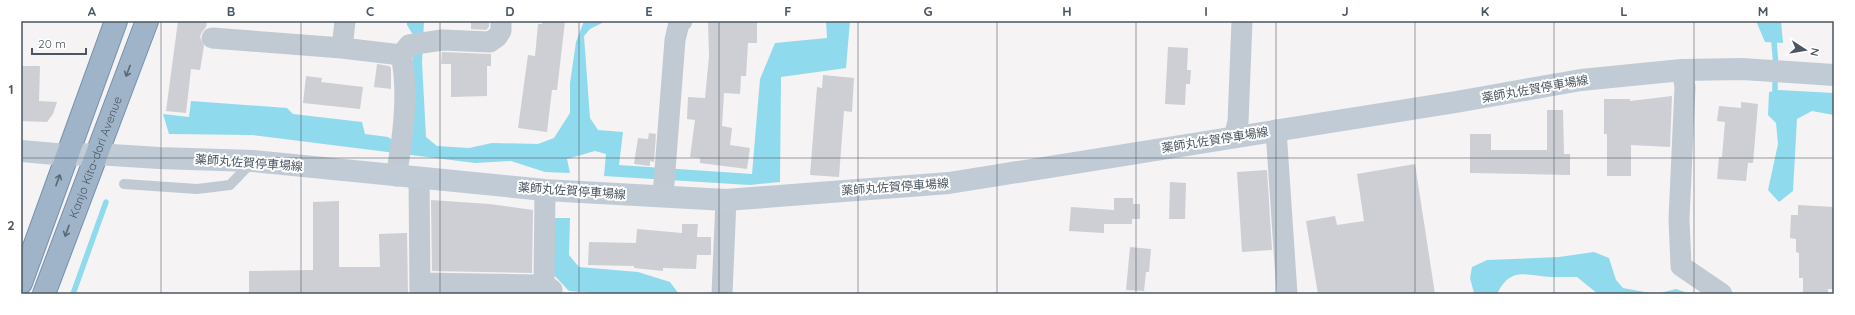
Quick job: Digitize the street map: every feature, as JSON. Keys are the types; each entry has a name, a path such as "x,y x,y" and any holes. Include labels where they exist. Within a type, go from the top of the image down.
{"highway":[{"path":"21,283 116,21"},
{"name":"Kanjo Kita-dori Avenue","path":"44,294 146,21"}],"main road":[{"name":"薬師丸佐賀停車場線","path":"21,151 67,155 96,154 158,158 253,161 400,157 419,178 545,190 663,191 726,200 949,183 1456,102 1581,80 1682,70 1762,70 1834,75"}],"street":[{"path":"342,48 345,21"},
{"path":"212,38 342,48 412,47 442,40 490,42 497,38 501,31 501,21"},
{"path":"663,191 675,40 679,23 682,21"},
{"path":"1234,137 1238,122 1242,21"},
{"path":"400,157 404,69 412,47"},
{"path":"1682,70 1685,87 1679,219 1681,266 1722,294"},
{"path":"1276,130 1287,294"},
{"path":"419,178 420,289 537,286 548,289 545,190"},
{"path":"722,294 726,200"}],"lane":[{"path":"124,184 197,189 230,185 253,161"}],"water":[{"path":"407,21 424,21 422,62 426,137 437,146 469,148 492,143 538,144 554,138 570,113 570,83 576,42 584,21 606,21 590,29 584,36 590,118 598,130 623,132 619,165 752,174 760,79 775,43 827,38 826,21 850,21 846,68 781,77 780,182 750,185 604,176 606,154 595,151 567,159 570,173 545,172 511,161 475,163 253,135 169,134 163,114 189,117 191,101 287,108 293,114 362,122 365,134 388,137 394,141 412,85 413,35 407,25"},
{"path":"1756,21 1781,21 1783,43 1765,42"},
{"path":"1779,90 1834,93 1834,115 1812,111 1797,119 1793,191 1779,202 1768,190 1778,144 1776,123 1768,115 1769,92"},
{"path":"554,218 570,218 569,255 579,267 638,272 670,282 679,294 604,294 569,291 552,273"},
{"path":"1594,252 1609,258 1616,280 1623,288 1656,294 1598,294 1577,277 1552,277 1527,274 1520,274 1508,279 1502,285 1497,294 1474,293 1470,278 1472,267 1487,260 1559,257"},
{"path":"1676,289 1691,294 1656,294"}],"building":[{"path":"178,21 207,21 206,27 200,37 204,46 200,70 191,69 186,113 166,111"},
{"path":"471,21 489,21 489,27 486,30 471,29"},
{"path":"542,21 565,21 557,90 552,90 547,132 518,128 528,55 535,56 538,24 542,24"},
{"path":"708,21 757,21 757,43 748,43 746,76 741,76 740,94 724,93 722,126 732,128 730,145 750,148 747,169 700,163 700,158 690,157 695,120 687,119 688,97 705,98 709,56"},
{"path":"1168,47 1188,48 1187,70 1191,70 1190,84 1186,84 1185,105 1165,104"},
{"path":"442,52 491,54 491,66 487,66 487,96 451,97 451,64 441,64"},
{"path":"377,64 389,66 391,68 391,89 374,87"},
{"path":"21,66 40,66 39,101 57,102 53,114 47,122 21,121"},
{"path":"823,75 854,78 852,112 844,111 839,177 810,175 817,87 822,88"},
{"path":"306,76 322,78 321,82 363,87 360,109 303,103"},
{"path":"1672,96 1670,147 1631,145 1631,176 1607,176 1607,134 1604,134 1604,99 1630,99 1630,101"},
{"path":"1741,102 1758,104 1753,163 1748,163 1746,181 1717,179 1719,157 1722,157 1725,122 1717,121 1719,106 1741,108"},
{"path":"1547,110 1563,110 1564,154 1570,154 1570,175 1470,173 1470,134 1491,134 1491,150 1547,150"},
{"path":"649,133 656,134 654,162 650,161 650,166 634,164 638,138 648,139"},
{"path":"1415,164 1435,294 1318,294 1306,221 1335,216 1337,225 1364,221 1357,174"},
{"path":"1267,170 1272,250 1242,252 1237,172"},
{"path":"1170,182 1186,183 1185,219 1169,219"},
{"path":"1114,198 1133,198 1133,204 1140,204 1140,219 1132,219 1132,224 1104,224 1104,233 1069,231 1071,207 1114,210"},
{"path":"431,200 489,204 533,210 532,273 432,271"},
{"path":"339,201 339,267 380,267 379,234 407,233 408,294 249,294 249,271 313,270 313,202"},
{"path":"1798,205 1834,207 1834,289 1828,289 1828,294 1803,294 1803,278 1799,278 1799,253 1796,252 1796,239 1790,238 1791,215 1798,215"},
{"path":"682,224 698,224 697,237 711,237 711,255 697,255 696,269 663,268 663,271 634,268 634,266 588,265 589,242 636,243 637,229 682,233"},
{"path":"1130,247 1151,249 1149,272 1146,272 1144,291 1126,290"}],"waterway":[{"path":"1770,21 1776,66"},
{"path":"1775,75 1775,91"},
{"path":"73,294 106,202"}]}
